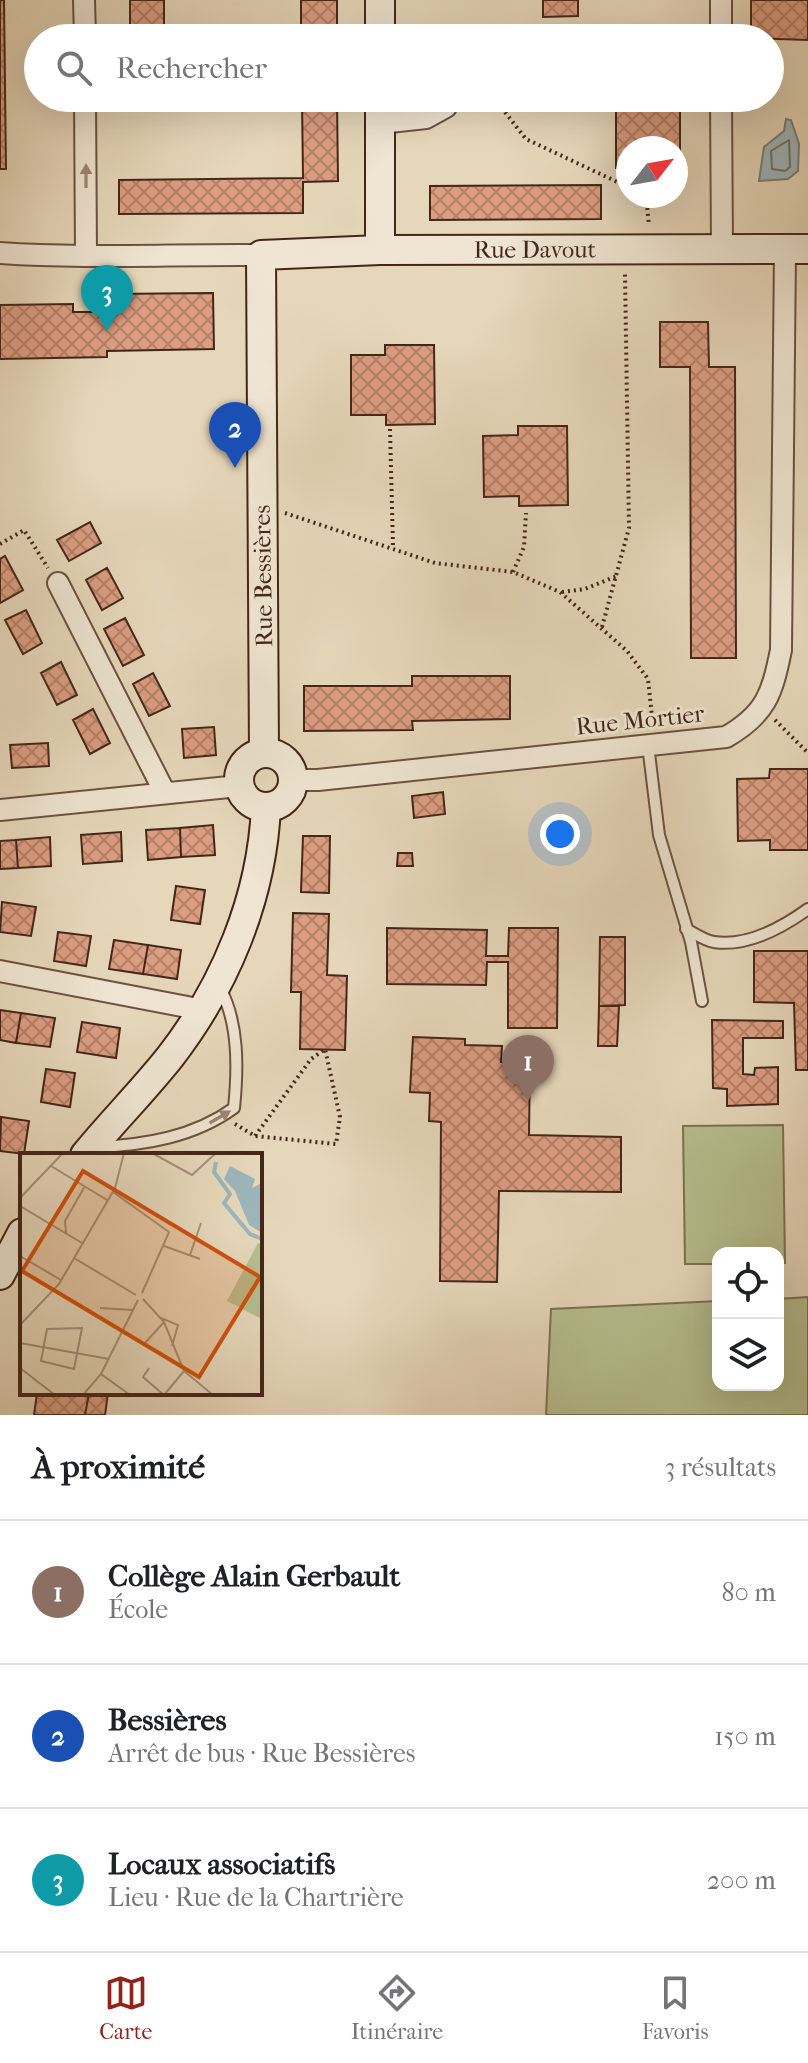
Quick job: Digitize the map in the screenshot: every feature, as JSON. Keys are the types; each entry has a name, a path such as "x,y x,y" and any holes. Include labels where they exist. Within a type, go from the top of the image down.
{"street":[{"path":"84,0 85,24"},
{"path":"380,0 380,24"},
{"path":"721,0 721,24"},
{"path":"85,112 86,254"},
{"path":"380,112 380,250"},
{"path":"408,112 440,112"},
{"path":"721,112 722,248"},
{"name":"Rue Davout","path":"261,255 380,250 797,250"},
{"name":"Rue Mortier","path":"293,780 726,737 751,723 772,692 781,650 797,250"},
{"path":"0,253 54,257 86,254 261,255"},
{"name":"Rue Bessières","path":"261,255 264,753"},
{"path":"58,583 99,669 164,791"},
{"path":"264,753 288,763 293,780 288,796 266,807 249,802 239,786 242,767 248,760 264,753"},
{"path":"0,810 164,791 239,786"},
{"path":"88,1151 170,1057 203,1010 241,935 265,839 266,807"},
{"path":"0,971 203,1010"},
{"path":"0,1275 20,1237"}],"lane":[{"path":"651,745 659,835 686,929 702,1001"},
{"path":"686,929 714,942 754,938 788,924 808,909"},
{"path":"88,1151 141,1145 178,1135 223,1116 234,1108 237,1079 230,1008 217,982"}],"path":[{"path":"505,112 526,139 616,181"},
{"path":"602,627 629,528 625,251"},
{"path":"390,429 393,548"},
{"path":"262,506 435,563 513,572 560,592 627,651 648,679 651,745"},
{"path":"513,572 524,547 526,513"},
{"path":"0,544 24,530 58,583"},
{"path":"560,592 585,589 617,576"},
{"path":"762,707 808,753"},
{"path":"223,1116 255,1136 336,1144 340,1117 325,1049 311,1059 255,1136"}],"green space":[{"path":"783,1125 785,1263 784,1247 712,1247 712,1264 685,1264 683,1126"},
{"path":"808,1297 808,1415 546,1415 551,1309 712,1301 712,1391 784,1391 784,1299"}],"water":[{"path":"786,119 791,120 799,144 798,171 788,179 759,181 764,147 784,131"}],"building":[{"path":"0,0 4,0 6,169 0,169"},
{"path":"130,0 164,0 164,24 130,24"},
{"path":"301,0 337,0 337,24 301,24"},
{"path":"543,0 578,0 578,16 543,17"},
{"path":"751,0 808,0 808,40 784,39 784,24 751,24"},
{"path":"302,112 337,112 338,181 303,182 303,213 119,214 119,180 303,178"},
{"path":"616,112 680,112 680,136 616,136"},
{"path":"601,185 601,219 430,220 430,186"},
{"path":"213,293 214,349 107,351 107,357 0,359 0,305 73,304 73,312 108,312 108,294"},
{"path":"660,322 708,322 709,367 735,367 736,658 691,658 690,367 660,367"},
{"path":"385,345 434,345 435,424 386,425 386,415 351,415 351,355 385,355"},
{"path":"518,426 567,426 568,505 519,506 519,496 484,497 483,436 518,435"},
{"path":"90,522 101,543 69,561 57,540"},
{"path":"5,556 23,590 0,603 0,559"},
{"path":"107,568 123,598 102,610 86,580"},
{"path":"26,610 42,643 23,654 5,620"},
{"path":"125,618 144,655 123,666 104,629"},
{"path":"61,662 77,695 57,705 41,673"},
{"path":"153,673 170,706 149,716 133,684"},
{"path":"412,676 510,676 510,719 412,721 413,730 304,731 304,686 412,686"},
{"path":"93,709 110,743 90,754 73,720"},
{"path":"214,727 216,755 184,758 182,729"},
{"path":"48,743 49,766 12,768 10,745"},
{"path":"770,769 808,769 808,850 770,850 770,840 738,841 737,779 769,778"},
{"path":"443,792 445,814 414,818 412,796"},
{"path":"213,825 215,855 181,857 180,828"},
{"path":"180,828 181,857 148,860 146,830"},
{"path":"121,832 122,861 83,864 81,835"},
{"path":"303,836 330,836 329,893 301,892"},
{"path":"50,837 51,866 18,868 16,840"},
{"path":"16,840 18,868 0,869 0,841"},
{"path":"398,853 412,853 413,866 397,866"},
{"path":"176,886 205,890 200,924 171,920"},
{"path":"2,902 36,907 31,936 0,932"},
{"path":"293,913 329,914 327,975 347,976 345,1050 300,1049 301,992 291,992"},
{"path":"387,928 487,930 486,956 508,956 509,928 558,928 557,1028 508,1028 508,962 487,962 486,985 387,984"},
{"path":"58,932 91,936 86,966 54,961"},
{"path":"600,937 625,937 625,1005 599,1006"},
{"path":"114,940 148,945 143,974 109,969"},
{"path":"148,945 181,950 177,979 143,974"},
{"path":"754,951 808,951 808,1070 796,1070 794,1003 754,1002"},
{"path":"599,1006 619,1006 617,1046 598,1046"},
{"path":"0,1010 21,1013 16,1043 0,1040"},
{"path":"21,1013 55,1018 50,1047 16,1043"},
{"path":"712,1020 783,1021 783,1038 743,1038 743,1074 754,1075 755,1068 778,1067 778,1104 727,1106 727,1089 713,1088"},
{"path":"82,1022 120,1028 116,1058 77,1052"},
{"path":"413,1037 465,1039 465,1045 502,1046 501,1062 530,1062 529,1135 621,1137 621,1192 499,1191 497,1282 440,1281 441,1122 429,1121 430,1093 410,1092"},
{"path":"46,1069 75,1073 70,1107 41,1102"},
{"path":"1,1117 29,1121 24,1153 0,1151"},
{"path":"37,1395 89,1395 85,1415 34,1415"},
{"path":"89,1395 108,1395 105,1415 85,1415"}],"place":[{"name":"Locaux associatifs","path":"107,331"},
{"name":"Bessières","path":"235,468"},
{"name":"Collège Alain Gerbault","path":"528,1101"}]}
